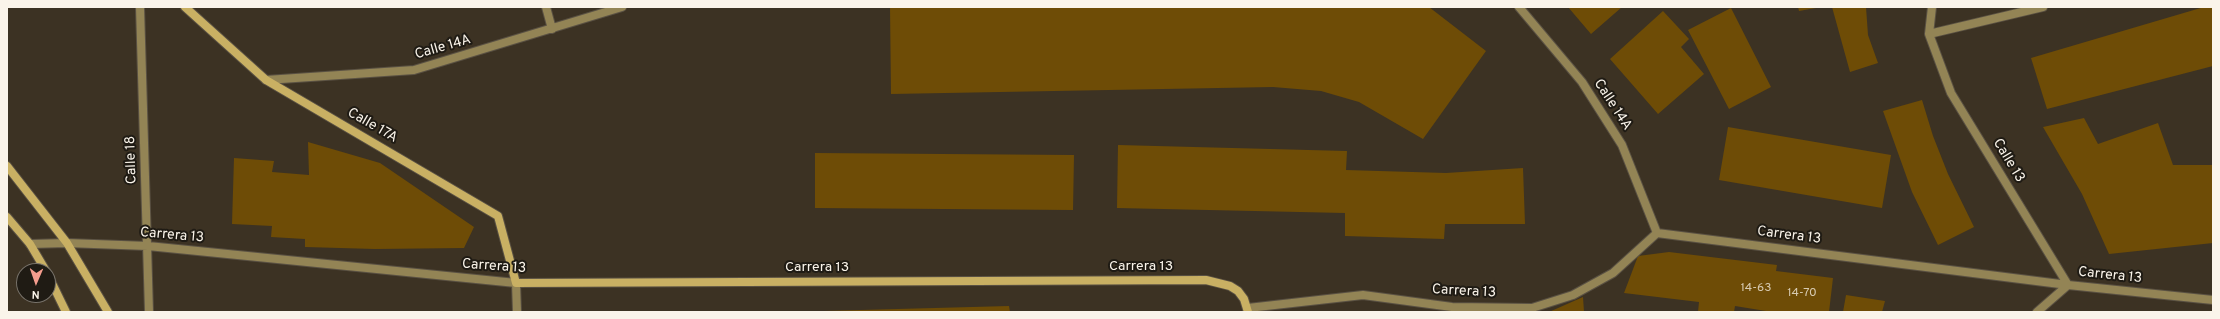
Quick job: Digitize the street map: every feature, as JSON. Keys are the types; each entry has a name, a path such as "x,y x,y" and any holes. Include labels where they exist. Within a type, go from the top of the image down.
{"street":[{"name":"Calle 18","path":"140,7 149,312"},
{"name":"Calle 17A","path":"185,7 266,80 498,216 516,283"},
{"path":"546,7 552,29"},
{"name":"Calle 14A","path":"266,80 414,70 622,7"},
{"name":"Calle 14A","path":"1518,7 1582,82 1622,145 1657,233"},
{"name":"Calle 13","path":"1932,7 1929,34 1951,93 2068,285"},
{"path":"1929,34 2043,7"},
{"path":"7,166 67,243 108,312"},
{"path":"7,217 30,244 41,263"},
{"name":"Carrera 13","path":"30,244 67,243 148,246 516,283 1206,280 1230,286 1238,291 1248,310 1363,295 1452,306 1532,308 1573,295 1613,273 1657,233 2068,285 2213,300"},
{"path":"516,283 517,312"},
{"path":"2037,312 2068,285"},
{"path":"56,291 66,312"}],"building":[{"path":"890,7 1429,7 1486,51 1423,139 1359,102 1321,91 1273,87 891,94"},
{"path":"1568,7 1622,7 1591,34"},
{"path":"1798,7 1816,7 1816,8 1799,11"},
{"path":"1832,7 1866,7 1868,35 1878,63 1850,72"},
{"path":"2204,7 2213,7 2213,66 2047,109 2031,58"},
{"path":"1731,8 1771,87 1729,109 1688,30"},
{"path":"1663,11 1689,39 1681,47 1704,74 1658,114 1610,59"},
{"path":"1922,100 1933,136 1948,174 1974,227 1938,245 1912,192 1883,111"},
{"path":"2084,118 2098,144 2158,123 2173,165 2213,165 2213,243 2109,254 2082,194 2043,127"},
{"path":"1728,127 1891,155 1882,208 1719,180"},
{"path":"308,142 380,163 474,227 464,248 375,249 305,247 305,239 271,237 272,226 232,224 234,158 274,161 272,172 309,175"},
{"path":"1118,145 1347,151 1346,170 1446,173 1523,168 1525,224 1445,224 1444,239 1345,236 1345,213 1117,208"},
{"path":"815,153 1074,155 1073,210 815,208"},
{"path":"1669,252 1777,265 1776,271 1833,278 1829,312 1772,312 1735,306 1734,312 1698,312 1699,302 1624,293 1638,256"},
{"path":"1846,295 1885,301 1882,312 1843,312"},
{"path":"1583,297 1584,312 1549,312"},
{"path":"1009,306 1010,312 823,312 823,311"}]}
